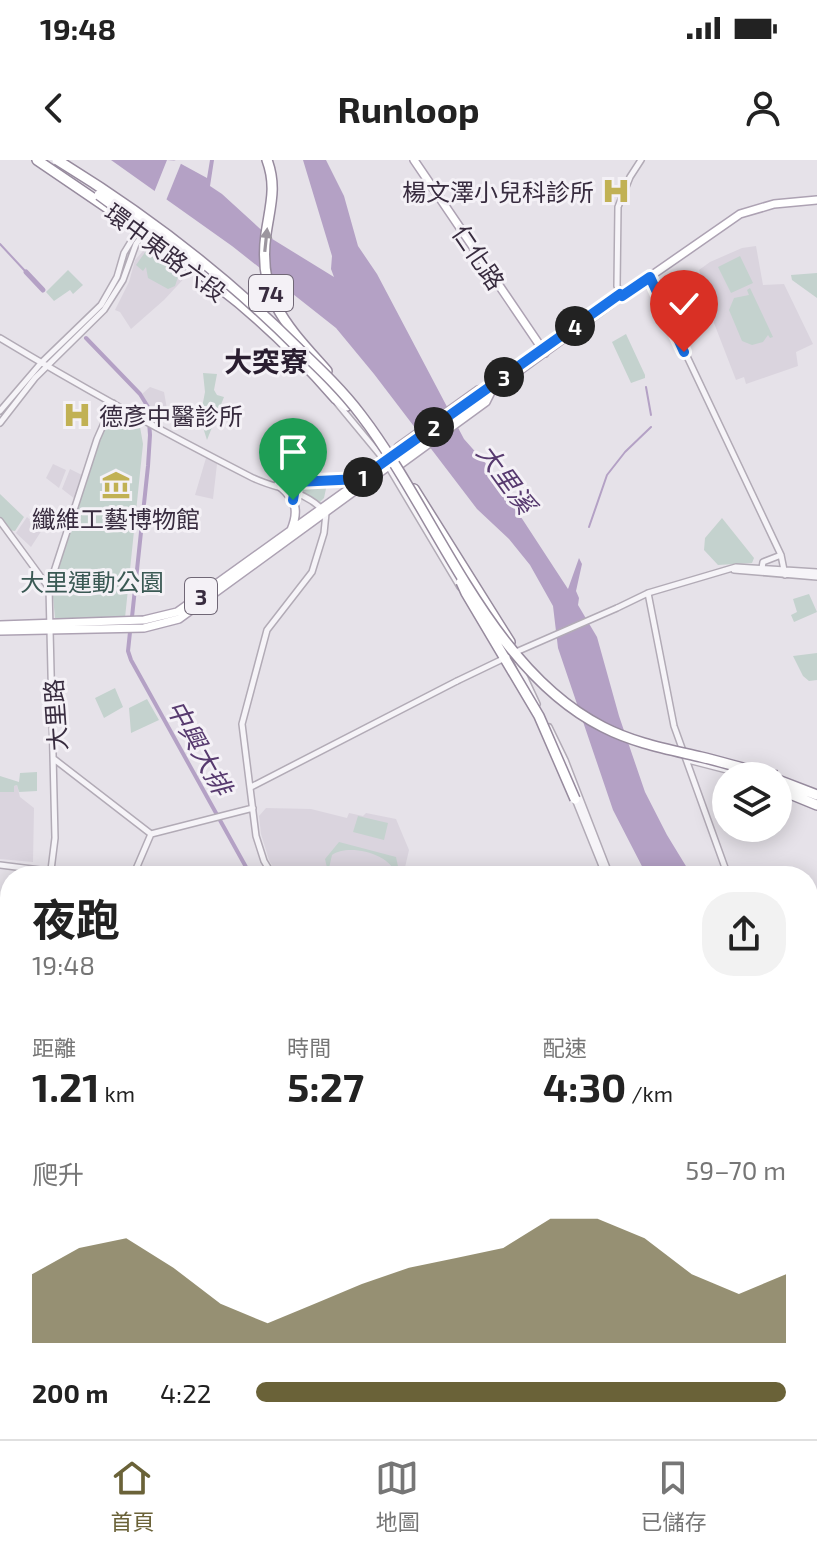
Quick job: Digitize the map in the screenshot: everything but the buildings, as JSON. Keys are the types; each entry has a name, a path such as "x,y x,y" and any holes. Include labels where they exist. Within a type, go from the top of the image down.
{"highway":[{"path":"36,160 109,209"},
{"name":"74","path":"48,160 222,286 349,404"},
{"name":"74","path":"57,160 140,216 226,282 271,321 349,404 392,463 511,649 548,691 570,708 623,737 712,763"},
{"name":"74","path":"267,160 274,187 265,248 270,291 289,329 333,378 461,582 521,671 566,712 599,732 712,765"},
{"path":"175,257 264,326 336,399 349,404"},
{"path":"392,463 409,481 429,511 513,652"},
{"path":"461,582 539,716 575,799"},
{"path":"792,787 817,798"}],"main road":[{"name":"仁化路","path":"414,160 544,351"},
{"name":"3","path":"0,625 144,628 172,622 186,615 487,392 749,205 773,200 817,198"},
{"name":"3","path":"0,631 150,620 171,615 291,530 324,511 360,479 392,463"},
{"path":"278,486 293,500 296,512 291,530"}],"street":[{"name":"環中東路六段","path":"48,160 223,285 307,360 359,416 378,448 392,463"},
{"path":"621,295 617,286 618,207 626,185 641,160"},
{"name":"環中東路六段","path":"109,209 143,229 294,357 392,463"},
{"path":"0,411 101,305 117,277 124,253 143,229"},
{"path":"649,275 781,555 785,572"},
{"path":"0,338 253,478 294,490 324,511 324,533 312,572 271,623 255,669 242,727 258,846 268,866"},
{"path":"0,423 44,365"},
{"name":"大里路","path":"113,403 97,439 49,588 54,758 151,834"},
{"path":"392,463 476,602 513,652 565,760 604,866"},
{"path":"392,463 536,717 604,866"},
{"path":"278,486 296,482 360,479"},
{"path":"293,500 296,482"},
{"path":"0,521 49,588"},
{"path":"762,567 781,555"},
{"path":"251,787 457,681 648,593 714,575 721,570 762,567 817,575"},
{"path":"648,593 672,717 724,866"},
{"path":"685,756 712,764"},
{"path":"685,756 712,763"},
{"path":"52,866 55,838 54,758"},
{"path":"137,866 151,834 253,808"}],"shaded area":[{"path":"111,160 174,160 207,178 210,160 214,160 210,186 269,237 334,277 332,256 303,160 326,160 344,196 358,246 377,274 464,439 487,465 568,589 579,558 582,564 576,591 578,605 597,637 645,792 686,866 642,866 613,810 558,648 553,606 530,565 509,539 477,509 336,328 232,246"},
{"path":"756,246 763,285 784,284 813,344 796,352 798,366 746,384 744,377 736,380 697,279 701,276 699,270 710,262 742,248"},
{"path":"159,248 190,272 131,329 120,312 115,310 129,282 135,260 144,250"},
{"path":"150,387 164,392 167,409 150,414 142,394"},
{"path":"206,458 217,464 213,499 195,495"},
{"path":"53,464 66,470 59,488 46,478"},
{"path":"70,469 82,475 75,499 62,489"},
{"path":"27,517 42,530 31,547 16,533"},
{"path":"17,785 20,797 34,808 33,862 0,859 0,791"},
{"path":"266,808 311,809 347,818 349,813 363,816 366,813 396,819 409,850 405,866 272,866 261,834 259,816"}],"green space":[{"path":"146,251 184,276 182,279 178,277 175,286 168,289 148,278 146,267 143,271 136,265"},
{"path":"740,256 753,283 731,293 718,267"},
{"path":"68,270 83,285 73,294 70,290 54,301 46,292"},
{"path":"817,273 817,298 792,280 791,275"},
{"path":"750,288 773,337 768,335 763,342 752,345 742,341 729,310 734,298 749,295 747,290"},
{"path":"626,334 645,375 645,378 631,383 612,342"},
{"path":"203,373 217,374 214,390 224,397 207,440 200,418 205,392"},
{"name":"大里運動公園","path":"115,407 139,421 143,444 125,618 55,618 52,586 98,440"},
{"path":"327,484 320,502 298,490 297,486"},
{"path":"0,494 24,517 15,531 8,530 0,520"},
{"path":"722,518 754,558 752,563 718,565 704,550 705,538"},
{"path":"809,594 817,612 794,622 791,615 797,612 793,599"},
{"path":"817,653 817,680 809,681 793,656"},
{"path":"115,688 123,707 104,718 95,698"},
{"path":"147,699 159,720 131,733 129,708"},
{"path":"37,772 37,791 19,792 17,785 14,792 0,792 0,776 19,782 20,773"},
{"path":"358,816 388,823 384,840 353,832"},
{"path":"339,842 396,857 398,866 391,866 369,853 348,850 332,855 329,866 325,859"}],"pier":[{"path":"167,160 182,161 165,203 153,195"}],"waterway":[{"path":"0,244 26,272"},
{"path":"26,272 43,290"},
{"name":"中興大排","path":"86,338 140,394 148,407 148,466 132,617"},
{"path":"646,387 651,415"},
{"path":"589,527 607,475 651,427"},
{"name":"中興大排","path":"130,632 128,651 131,660 245,866"}],"place":[{"name":"楊文澤小兒科診所","path":"616,191"},
{"name":"德彥中醫診所","path":"77,415"},
{"name":"纖維工藝博物館","path":"116,485"}],"district":[{"name":"大突寮","path":"266,361"}],"route":[{"path":"293,500 296,482 360,479 620,294 622,296 650,277 684,352"}],"water label":[{"name":"大里溪","path":"507,478"}]}
